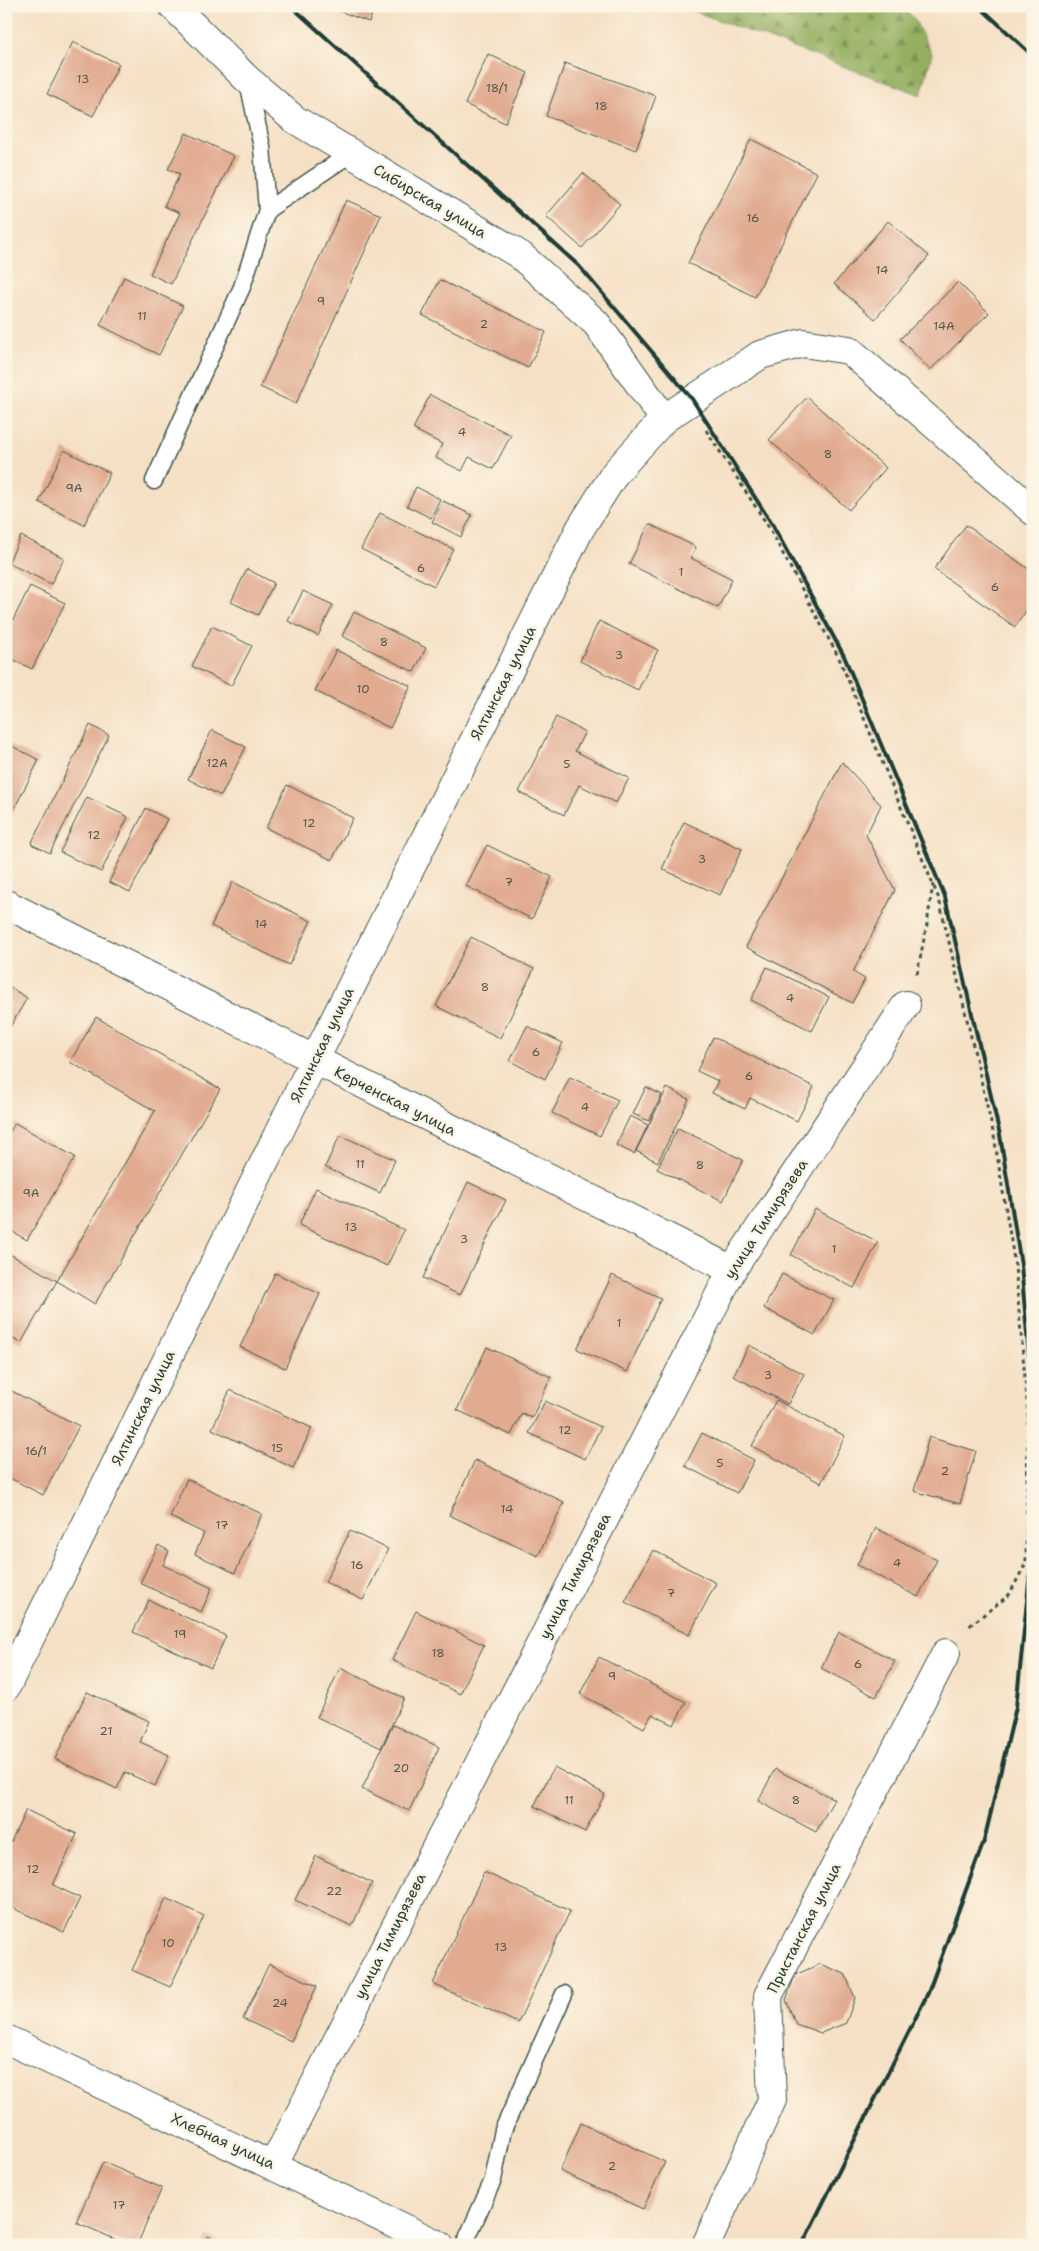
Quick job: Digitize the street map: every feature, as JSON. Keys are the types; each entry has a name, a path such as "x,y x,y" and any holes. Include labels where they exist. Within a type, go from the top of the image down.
{"street":[{"name":"Сибирская улица","path":"173,6 247,79 294,119 520,255 596,323 664,419"},
{"name":"Ялтинская улица","path":"6,1686 314,1061 580,529 615,473 664,419 760,355 803,344 849,350 1033,511"},
{"name":"Керченская улица","path":"6,904 314,1061 732,1270"},
{"name":"улица Тимирязева","path":"274,2164 732,1270 906,1005"},
{"name":"Пристанская улица","path":"706,2245 772,2100 768,1996 946,1653"},
{"name":"Хлебная улица","path":"6,2039 274,2164 439,2245"}],"lane":[{"path":"154,481 242,286 267,210 262,147 247,79"},
{"path":"267,210 350,154"},
{"path":"464,2245 493,2180 503,2130 564,1994"}],"path":[{"path":"906,1005 919,968 933,883"}],"green space":[{"path":"680,6 899,6 913,17 932,54 921,95"}],"building":[{"path":"332,6 375,6 369,22 331,8"},
{"path":"73,42 119,64 93,116 47,94"},
{"path":"488,54 528,73 505,123 465,104"},
{"path":"565,63 656,96 636,150 546,116"},
{"path":"186,133 234,156 171,284 150,274 180,213 164,206 180,174 168,169"},
{"path":"751,139 817,173 755,297 688,263"},
{"path":"583,173 620,204 582,248 546,216"},
{"path":"346,200 381,215 296,404 260,387"},
{"path":"888,221 929,256 875,319 834,284"},
{"path":"124,277 183,306 159,355 100,325"},
{"path":"440,280 546,332 528,368 422,315"},
{"path":"958,282 989,313 930,370 900,339"},
{"path":"430,395 511,435 493,469 469,457 462,471 436,458 442,444 413,429"},
{"path":"807,397 886,468 849,510 769,440"},
{"path":"64,450 110,473 84,525 39,502"},
{"path":"416,487 440,499 431,518 407,506"},
{"path":"443,501 472,515 461,537 432,522"},
{"path":"380,513 453,549 434,586 361,549"},
{"path":"649,524 696,547 691,558 732,579 718,608 629,564"},
{"path":"966,525 1033,572 1033,601 1015,627 934,569"},
{"path":"21,536 64,558 51,584 8,563"},
{"path":"247,569 274,583 258,615 231,602"},
{"path":"30,586 65,603 32,669 6,656 6,634"},
{"path":"303,591 333,605 318,636 288,621"},
{"path":"354,612 426,648 414,672 342,636"},
{"path":"599,621 658,650 638,690 580,661"},
{"path":"212,626 252,646 231,686 192,666"},
{"path":"336,650 411,686 390,728 315,691"},
{"path":"556,717 585,732 575,751 629,778 616,803 579,785 564,815 519,792"},
{"path":"90,725 109,735 50,853 31,844"},
{"path":"212,730 246,747 221,796 188,779"},
{"path":"6,743 39,760 6,825"},
{"path":"842,762 881,805 866,835 895,890 853,972 865,979 852,1003 746,947"},
{"path":"287,785 353,818 332,860 266,828"},
{"path":"87,797 128,817 101,872 60,852"},
{"path":"146,808 167,819 130,892 109,882"},
{"path":"684,822 742,849 720,895 662,869"},
{"path":"487,845 552,877 532,919 466,886"},
{"path":"233,882 311,921 289,965 211,926"},
{"path":"471,937 534,969 500,1038 436,1006"},
{"path":"767,967 829,997 812,1031 751,1000"},
{"path":"6,985 27,998 6,1034"},
{"path":"96,1017 220,1089 95,1304 57,1281 155,1111 70,1062"},
{"path":"527,1026 563,1043 545,1079 510,1061"},
{"path":"713,1037 814,1087 797,1121 750,1098 745,1109 712,1093 718,1081 697,1071"},
{"path":"570,1077 618,1100 600,1136 552,1113"},
{"path":"646,1087 662,1095 649,1121 633,1114"},
{"path":"667,1088 689,1099 658,1162 636,1151"},
{"path":"630,1116 648,1125 634,1154 616,1145"},
{"path":"15,1123 75,1157 27,1240 6,1228 6,1138"},
{"path":"678,1128 743,1160 723,1201 657,1169"},
{"path":"340,1135 395,1160 380,1193 325,1167"},
{"path":"468,1182 506,1200 460,1295 423,1278"},
{"path":"316,1188 404,1230 387,1266 299,1225"},
{"path":"815,1209 878,1242 854,1288 791,1255"},
{"path":"6,1252 57,1281 21,1343 6,1335"},
{"path":"275,1273 320,1294 285,1368 240,1347"},
{"path":"782,1274 834,1300 815,1335 764,1308"},
{"path":"612,1275 661,1298 627,1372 577,1349"},
{"path":"749,1345 804,1374 788,1404 733,1376"},
{"path":"487,1347 551,1377 532,1418 522,1413 511,1435 457,1410"},
{"path":"6,1388 79,1426 43,1495 6,1476"},
{"path":"230,1390 312,1428 293,1468 212,1429"},
{"path":"776,1400 845,1436 821,1483 752,1446"},
{"path":"545,1401 601,1427 585,1459 529,1433"},
{"path":"702,1433 754,1460 737,1493 685,1466"},
{"path":"929,1437 976,1451 960,1504 914,1491"},
{"path":"475,1460 564,1502 538,1556 449,1515"},
{"path":"187,1479 262,1514 235,1573 195,1554 204,1533 170,1517"},
{"path":"876,1528 937,1560 918,1597 857,1565"},
{"path":"350,1531 388,1549 363,1600 325,1582"},
{"path":"158,1545 169,1551 163,1565 212,1588 201,1612 140,1583"},
{"path":"653,1550 716,1583 689,1635 625,1602"},
{"path":"149,1600 226,1636 211,1668 133,1632"},
{"path":"416,1611 484,1645 460,1694 392,1660"},
{"path":"839,1632 895,1661 876,1697 821,1668"},
{"path":"599,1657 686,1702 674,1725 652,1714 644,1728 580,1694"},
{"path":"340,1668 404,1698 381,1748 317,1717"},
{"path":"87,1692 149,1721 140,1742 169,1755 155,1786 125,1772 117,1789 55,1759"},
{"path":"393,1725 439,1747 409,1811 362,1789"},
{"path":"554,1767 605,1794 585,1832 534,1806"},
{"path":"775,1769 834,1799 816,1832 758,1801"},
{"path":"26,1810 77,1834 53,1885 80,1898 64,1932 6,1905 6,1852"},
{"path":"316,1856 372,1883 352,1926 295,1900"},
{"path":"484,1872 570,1911 518,2023 433,1984"},
{"path":"166,1898 204,1916 170,1987 132,1970"},
{"path":"269,1964 317,1986 291,2041 243,2019"},
{"path":"820,1964 845,1974 855,1998 846,2023 821,2033 796,2024 786,2000 795,1975"},
{"path":"581,2123 665,2162 643,2209 560,2171"},
{"path":"103,2162 162,2188 137,2245 128,2245 76,2222"},
{"path":"208,2236 225,2245 203,2245"}],"railway":[{"path":"291,6 579,266 692,399 772,524 844,656 945,897 1000,1135 1021,1265 1033,1402"},
{"path":"979,6 1033,56"},
{"path":"802,2245 928,1993 984,1841 1016,1707 1031,1563 1033,1473"}]}
